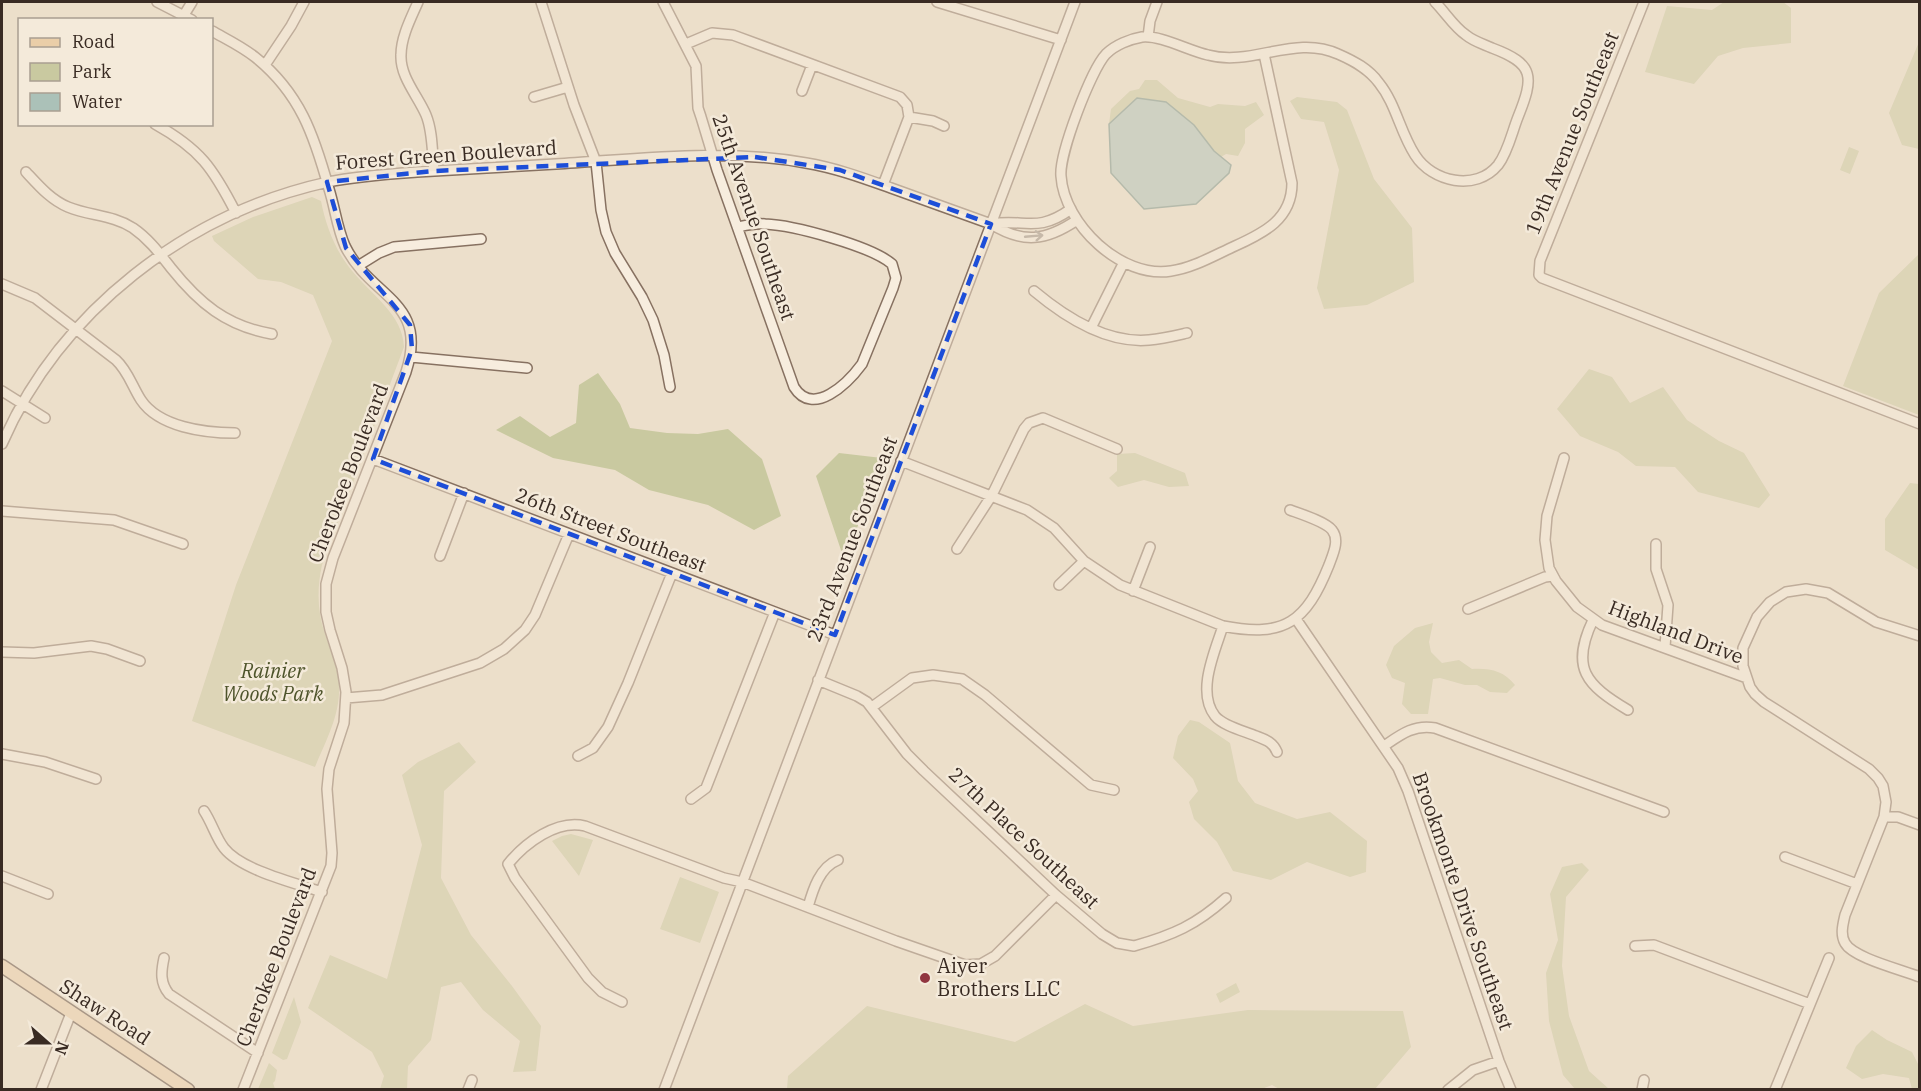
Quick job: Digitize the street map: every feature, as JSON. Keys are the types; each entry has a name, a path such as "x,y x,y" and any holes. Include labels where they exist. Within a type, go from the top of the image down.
{"main road":[{"name":"Shaw Road","path":"2,966 188,1089"}],"street":[{"path":"157,2 188,17 192,2"},
{"path":"265,65 304,2"},
{"path":"418,2 402,43 401,61 403,71 426,116 430,129 434,171"},
{"path":"541,2 568,87 596,162 601,210 606,232 615,253 651,314 663,349 670,387"},
{"name":"25th Avenue Southeast","path":"663,2 696,66 698,108 717,170 794,387 801,396 808,399 816,400 827,397 862,364 893,288 895,270 892,264 879,255 819,234 767,224 748,224 738,227"},
{"path":"937,2 1061,40"},
{"name":"23rd Avenue Southeast","path":"664,1089 1075,2"},
{"path":"1148,37 1150,21 1157,2"},
{"path":"1264,54 1291,176 1292,191 1288,204 1276,223 1257,236 1199,262 1166,272 1123,264 1106,251 1077,220 1062,187 1061,163 1097,67 1106,54 1115,47 1148,37 1210,56 1264,54 1282,48 1319,48 1337,53 1371,73 1386,92 1410,146 1424,166 1436,174 1453,180 1470,181 1491,172 1501,161 1527,96 1529,84 1527,74 1518,59 1466,35 1435,2"},
{"name":"19th Avenue Southeast","path":"1644,2 1539,265 1539,275 1643,318 1920,424"},
{"name":"Cherokee Boulevard","path":"213,32 245,50 265,65 287,88 306,118 314,137 338,228 346,248 358,266 403,311 410,325 413,339 411,357 333,558 326,584 327,621 342,668 346,698 344,723 329,769 327,789 331,866 243,1089"},
{"path":"686,44 706,35 726,33 900,97 907,105 909,117 883,185"},
{"path":"802,91 812,65"},
{"path":"534,97 568,87"},
{"path":"909,117 933,121 944,126"},
{"path":"158,126 200,155 220,182 236,213"},
{"name":"Forest Green Boulevard","path":"2,444 22,404 41,374 76,330 114,291 160,255 200,230 275,197 327,182 434,171 714,156 755,157 807,163 840,170 991,224 1007,234 1035,237 1064,229 1077,220"},
{"path":"27,172 55,200 79,211 103,215 126,224 147,239 191,292 213,311 239,326 272,333"},
{"path":"991,224 1007,221 1019,224 1042,224 1071,210"},
{"path":"358,266 394,247 481,239"},
{"path":"1091,328 1123,264"},
{"path":"2,284 35,298 120,365 150,411 178,424 211,433 235,433"},
{"path":"1034,291 1051,306 1091,328 1115,336 1142,340 1186,333"},
{"path":"411,357 527,368"},
{"path":"2,391 45,418"},
{"path":"957,549 992,495 1024,429 1034,420 1043,418 1117,449"},
{"name":"Highland Drive","path":"1564,458 1545,528 1545,548 1553,576 1577,607 1593,620 1747,678"},
{"name":"26th Street Southeast","path":"373,459 835,635"},
{"path":"901,461 1027,510 1047,522 1084,561 1120,585 1223,627 1262,630 1281,626 1296,619 1317,593 1336,546 1335,535 1330,527 1290,510"},
{"path":"440,556 464,494"},
{"path":"2,511 114,520 183,544"},
{"path":"346,698 382,695 480,663 504,649 525,630 535,615 569,534"},
{"path":"1656,544 1656,569 1668,605 1665,647"},
{"path":"1132,591 1150,547"},
{"path":"1059,585 1084,561"},
{"path":"578,756 593,748 608,727 672,573"},
{"path":"1468,609 1545,577 1553,576"},
{"path":"1920,636 1876,622 1822,591 1806,589 1786,592 1762,610 1747,636 1742,657 1747,678 1755,694 1857,761 1878,778 1885,793 1884,817 1843,924 1843,938 1846,945 1862,956 1920,977"},
{"path":"691,799 706,788 775,612"},
{"name":"Brookmonte Drive Southeast","path":"1296,619 1398,768 1408,791 1499,1061 1511,1089"},
{"path":"1593,620 1582,649 1584,668 1598,689 1628,710"},
{"path":"1223,627 1208,676 1207,689 1210,706 1219,719 1271,742 1277,752"},
{"path":"2,652 34,653 91,646 140,661"},
{"path":"872,707 912,678 933,675 962,679 985,695 1091,785 1114,790"},
{"name":"27th Place Southeast","path":"818,680 856,696 872,707 907,754 1056,895 1111,941 1129,946 1145,943 1196,923 1226,898"},
{"path":"1384,746 1406,731 1421,727 1435,728 1664,812"},
{"path":"2,754 45,762 96,779"},
{"path":"204,811 224,848 234,858 250,867 322,892"},
{"path":"1884,817 1898,817 1920,825"},
{"path":"622,1002 602,992 588,978 515,878 508,864 554,827 571,824 585,826 724,878 742,882 947,960 973,965 986,962 995,956 1056,895"},
{"path":"1785,857 1857,884"},
{"path":"808,907 821,873 830,863 838,860"},
{"path":"2,876 48,894"},
{"path":"1635,946 1654,945 1810,1004"},
{"path":"165,958 163,987 258,1053"},
{"path":"1775,1089 1829,958"},
{"path":"40,1089 71,1013"},
{"path":"1448,1089 1473,1070 1499,1061"},
{"path":"468,1089 472,1080"}],"highlighted area":[{"path":"755,157 840,170 991,224 835,635 373,459 412,349 410,325 346,248 327,182 434,171"}],"green space":[{"path":"1724,2 1783,2 1791,8 1791,43 1743,48 1718,56 1694,84 1645,72 1667,6 1712,10"},
{"path":"1919,42 1919,149 1902,145 1889,113"},
{"path":"1145,80 1157,80 1178,98 1210,107 1218,104 1245,106 1256,102 1264,115 1245,129 1245,143 1238,156 1226,154 1221,157 1214,151 1109,124 1111,109 1130,91 1139,89"},
{"path":"1297,97 1337,102 1347,110 1374,179 1412,228 1414,282 1367,305 1324,309 1317,288 1339,170 1324,122 1301,119 1290,101"},
{"path":"1849,147 1859,151 1850,174 1840,170"},
{"name":"Rainier Woods Park","path":"312,197 321,201 332,239 347,264 392,315 398,325 404,347 322,565 319,582 319,608 322,625 337,670 339,694 332,726 315,767 192,721 236,585 332,341 313,295 281,282 258,279 214,241 212,236 253,217"},
{"path":"1919,254 1919,415 1843,386 1879,293"},
{"path":"1589,369 1612,377 1630,403 1663,387 1687,420 1719,441 1744,453 1770,495 1759,508 1698,492 1675,467 1636,466 1618,452 1580,436 1557,409"},
{"path":"598,373 620,404 630,428 698,434 728,429 762,459 781,516 754,530 708,505 649,490 615,470 553,458 496,430 520,416 550,437 576,423 579,385"},
{"path":"839,453 882,458 845,562 816,476"},
{"path":"1135,453 1185,473 1189,486 1169,487 1144,480 1118,487 1109,478 1117,471 1117,454"},
{"path":"1910,483 1919,484 1919,570 1885,550 1885,519"},
{"path":"1433,623 1429,642 1431,652 1442,663 1459,660 1472,669 1491,670 1501,674 1515,685 1507,693 1490,692 1477,685 1465,685 1440,678 1433,679 1428,714 1411,714 1402,704 1405,683 1392,678 1386,665 1394,646 1415,628"},
{"path":"1190,720 1199,722 1230,743 1238,781 1255,803 1297,819 1330,812 1367,841 1366,872 1350,877 1307,862 1271,880 1233,871 1217,842 1194,819 1189,802 1198,791 1193,779 1173,758 1178,736"},
{"path":"459,742 476,762 444,791 441,878 471,935 541,1026 536,1071 513,1072 520,1041 483,1010 461,982 441,987 431,1040 408,1066 407,1089 380,1089 384,1076 372,1052 308,1008 330,955 387,979 422,845 402,775 418,762"},
{"path":"571,834 593,840 579,876 552,841"},
{"path":"1582,863 1589,870 1566,897 1562,966 1569,1016 1589,1071 1609,1089 1575,1089 1563,1075 1549,1021 1546,973 1558,940 1550,894 1562,867"},
{"path":"680,877 719,892 700,943 660,929"},
{"path":"1236,983 1240,992 1220,1003 1216,994"},
{"path":"294,997 301,1022 287,1059 283,1060 272,1053"},
{"path":"1085,1004 1133,1026 1248,1010 1403,1011 1411,1047 1375,1089 1281,1090 1272,1085 1259,1090 787,1089 788,1076 867,1006 1015,1042"},
{"path":"1872,1030 1912,1052 1919,1066 1919,1089 1912,1089 1909,1078 1883,1074 1862,1079 1846,1068 1856,1046"},
{"path":"269,1063 277,1070 273,1083 275,1089 258,1089"}],"water":[{"path":"1137,98 1166,102 1194,125 1214,151 1231,165 1229,173 1196,204 1144,209 1111,173 1109,124"}],"place":[{"name":"Aiyer Brothers LLC","path":"925,978"}]}
